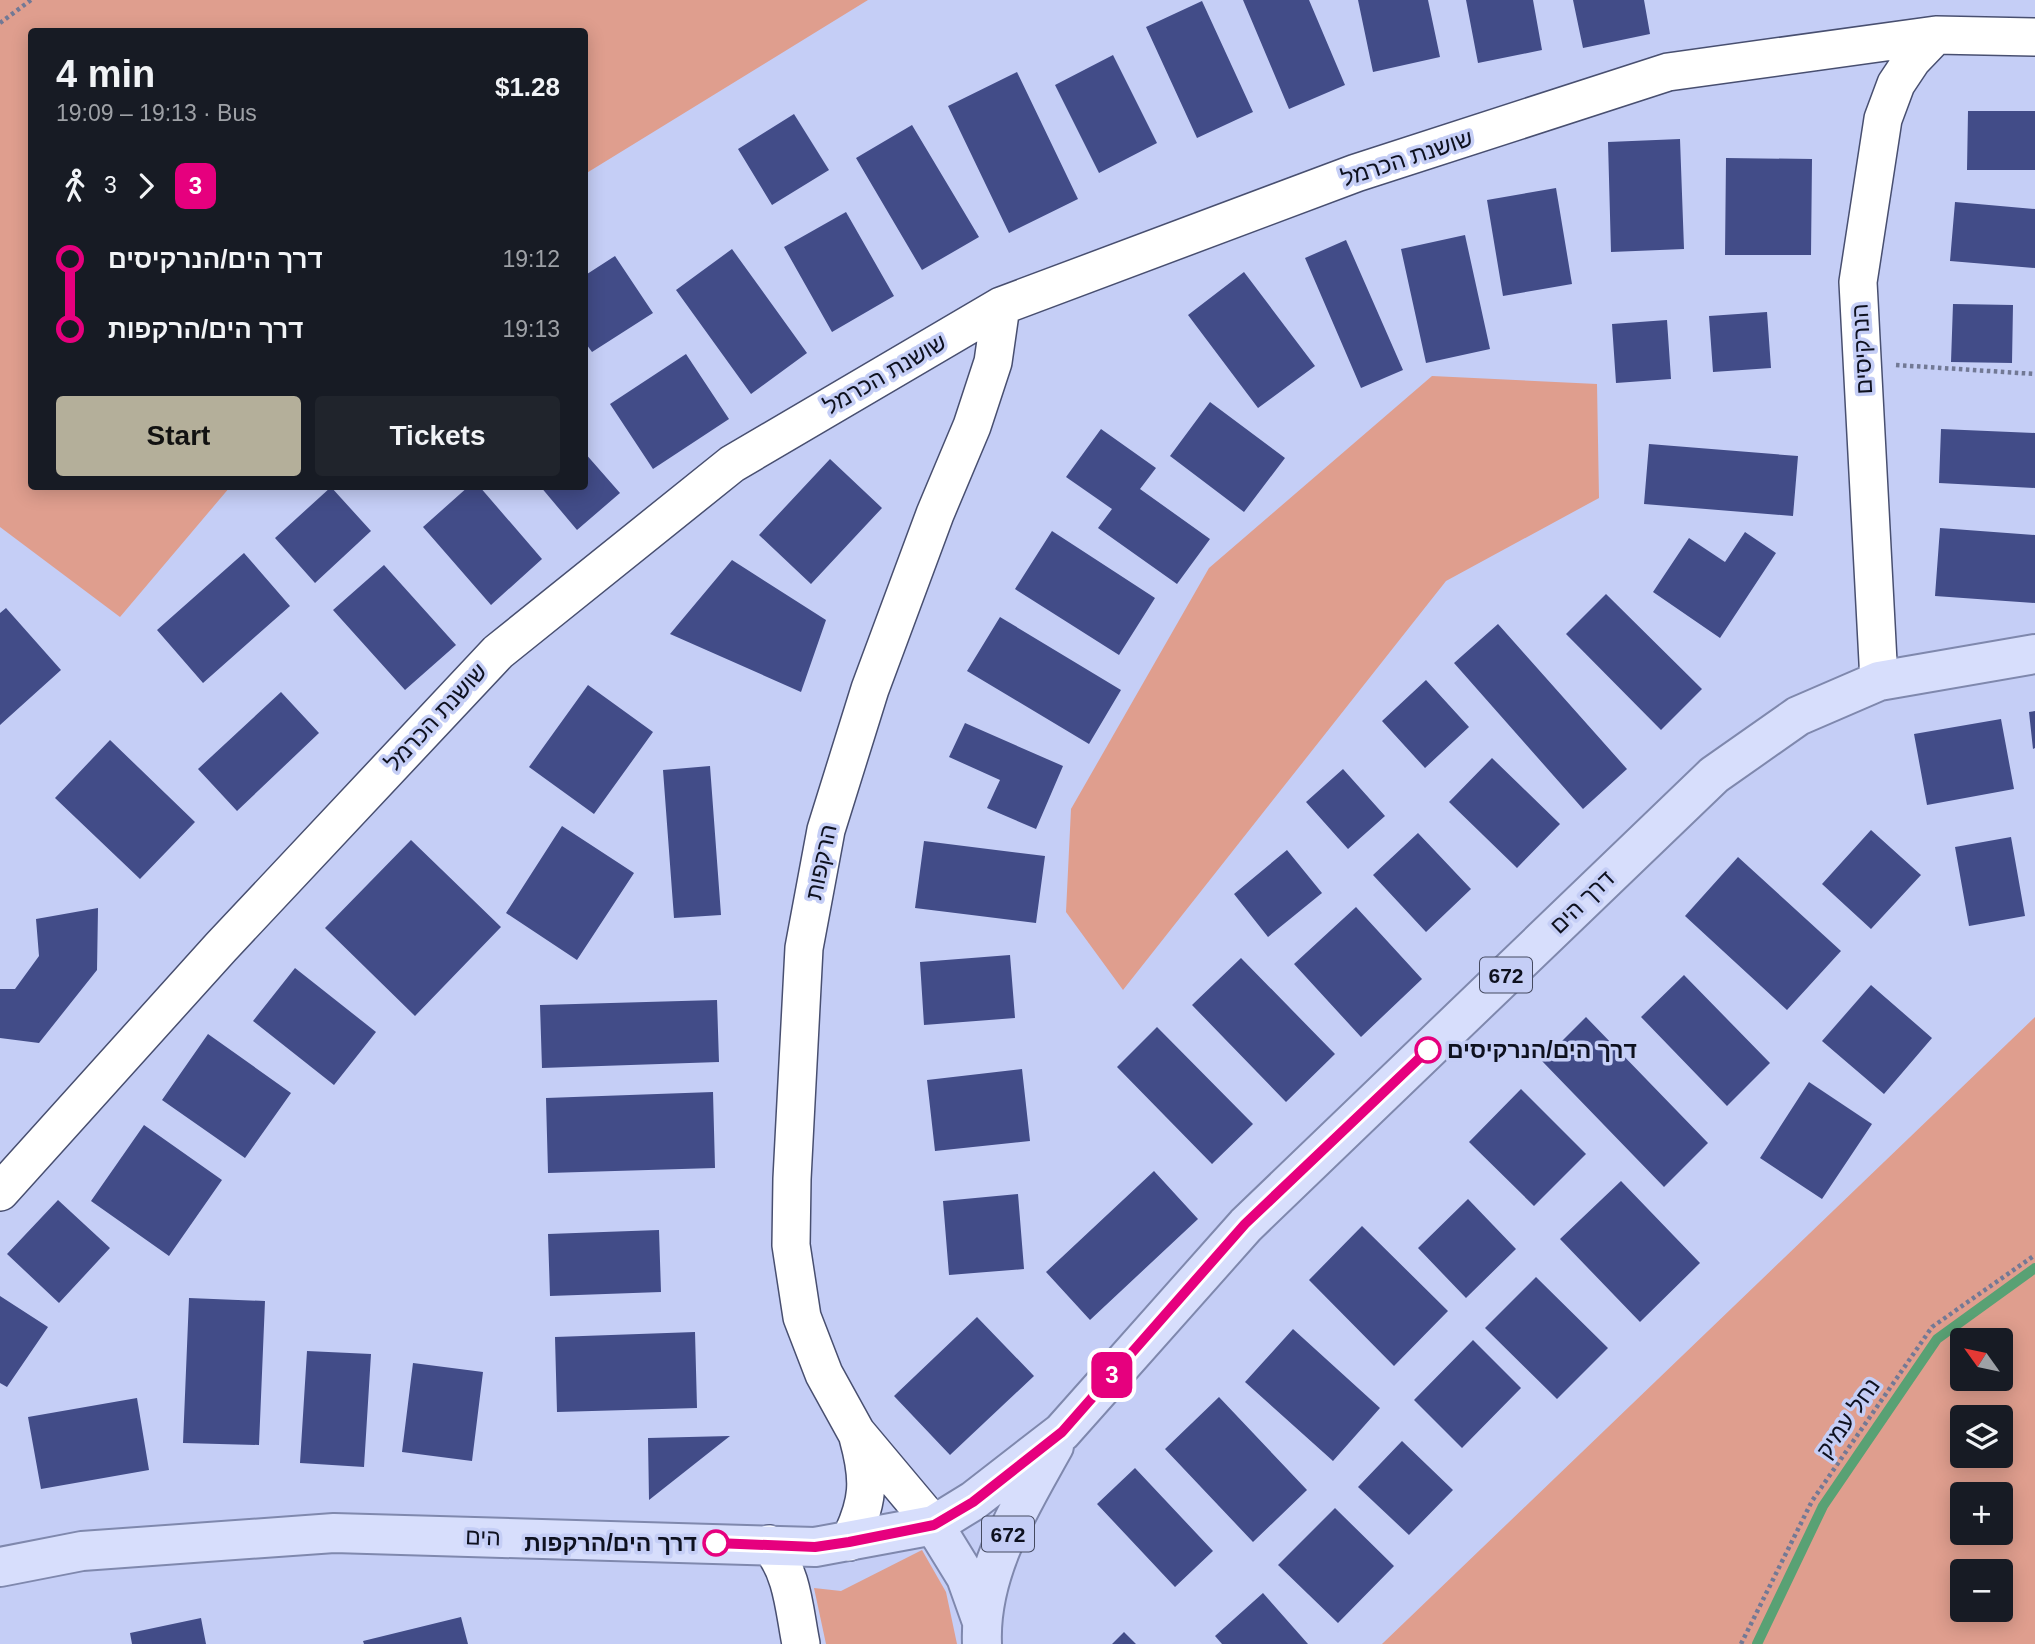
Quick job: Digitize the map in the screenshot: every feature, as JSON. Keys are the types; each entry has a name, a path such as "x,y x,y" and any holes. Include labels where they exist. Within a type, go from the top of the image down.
{"main road":[{"name":"דרך הים","path":"1062,1432 1245,1224 1714,775 1798,716 1879,681 2035,654"},
{"name":"הים","path":"0,1567 82,1551 334,1532 815,1547 934,1525 973,1502 1062,1432"},
{"name":"672","path":"981,1631 994,1565 1023,1502 1062,1432"},
{"path":"934,1525 966,1577 981,1631"}],"street":[{"name":"שושנת הכרמל","path":"0,1192 221,947 498,652 732,464 1002,306 1356,173 1668,72 1936,35 2035,37"},
{"name":"הנרקיסים","path":"1879,681 1858,282 1883,119 1896,84 1912,60 1936,35"},
{"name":"הרקפות","path":"934,1525 856,1432 824,1374 802,1318 791,1245 804,948 826,830 842,778 870,689 935,514 972,426 993,362 1002,306"},
{"name":"הרקפות","path":"849,1542 862,1516 867,1487 865,1463 856,1432"},
{"path":"769,1545 782,1560 788,1578 802,1644"}],"path":[{"path":"0,23 31,0"},
{"path":"1863,363 2035,374"},
{"name":"נחל עמיק","path":"1741,1644 1812,1501 1932,1326 2035,1255"}],"shaded area":[{"path":"0,0 868,0 588,172 588,28 28,28 28,490 227,490 120,617 0,527"},
{"path":"1432,376 1597,384 1599,498 1446,581 1123,990 1066,912 1071,809 1209,568"},
{"path":"2035,1017 2035,1644 1382,1644"},
{"path":"922,1550 946,1592 957,1644 826,1644 814,1588 841,1591"}],"building":[{"path":"1243,0 1309,0 1345,85 1289,109"},
{"path":"1358,0 1428,0 1440,57 1373,72"},
{"path":"1466,0 1533,0 1542,50 1478,63"},
{"path":"1573,0 1644,0 1650,34 1583,48"},
{"path":"1202,1 1253,112 1197,138 1146,27"},
{"path":"1113,55 1157,143 1099,173 1055,85"},
{"path":"1017,72 1078,199 1009,233 948,106"},
{"path":"1968,111 2035,111 2035,170 1967,170"},
{"path":"794,114 829,170 772,205 738,149"},
{"path":"912,125 979,237 922,270 856,158"},
{"path":"1680,139 1684,249 1611,252 1608,142"},
{"path":"1726,158 1812,159 1811,255 1725,255"},
{"path":"1556,188 1572,284 1503,296 1487,200"},
{"path":"1955,202 2035,209 2035,268 1950,261"},
{"path":"846,212 894,296 832,332 784,247"},
{"path":"1465,235 1490,349 1426,363 1401,249"},
{"path":"1346,240 1403,370 1361,388 1305,258"},
{"path":"732,249 807,353 751,394 676,290"},
{"path":"615,256 653,313 592,352 588,346 588,273"},
{"path":"1244,272 1315,366 1258,408 1188,315"},
{"path":"1953,304 2013,305 2012,363 1951,362"},
{"path":"1767,312 1771,368 1713,372 1709,316"},
{"path":"1667,320 1671,379 1616,383 1612,324"},
{"path":"686,354 729,419 653,469 610,404"},
{"path":"1210,402 1285,458 1244,512 1170,456"},
{"path":"1101,429 1156,468 1140,489 1210,539 1177,584 1098,528 1112,509 1066,477"},
{"path":"1941,429 2035,433 2035,488 1939,483"},
{"path":"1649,444 1798,456 1793,516 1644,504"},
{"path":"588,457 620,493 577,530 543,490 588,490"},
{"path":"830,459 882,508 811,584 759,535"},
{"path":"328,490 334,490 371,531 315,583 275,538"},
{"path":"465,490 482,490 542,559 491,605 423,527"},
{"path":"1940,528 2035,535 2035,603 1935,596"},
{"path":"1052,531 1155,598 1119,655 1015,589"},
{"path":"1745,532 1776,553 1720,638 1653,592 1689,538 1725,562"},
{"path":"244,553 290,606 203,683 157,630"},
{"path":"732,560 826,620 801,692 670,634"},
{"path":"384,565 456,645 405,690 333,610"},
{"path":"1606,594 1702,689 1661,730 1566,634"},
{"path":"6,608 61,670 0,725 0,613"},
{"path":"1000,617 1121,690 1089,744 967,671"},
{"path":"1498,624 1627,769 1583,809 1454,663"},
{"path":"1426,680 1469,727 1425,768 1382,721"},
{"path":"588,685 653,732 594,814 529,767"},
{"path":"281,692 319,733 237,811 198,769"},
{"path":"2035,711 2035,748 2033,749 2029,712"},
{"path":"2001,719 2014,789 1927,805 1914,734"},
{"path":"965,723 1063,766 1036,829 987,808 1000,780 949,757"},
{"path":"110,740 195,822 140,879 55,798"},
{"path":"1492,758 1560,824 1517,868 1449,802"},
{"path":"710,766 721,915 674,918 663,770"},
{"path":"1343,769 1385,816 1348,849 1306,802"},
{"path":"562,826 634,873 577,960 506,913"},
{"path":"1871,830 1921,875 1871,929 1822,884"},
{"path":"1418,833 1471,889 1426,932 1373,875"},
{"path":"2011,837 2025,916 1969,926 1955,847"},
{"path":"411,840 501,927 415,1016 325,928"},
{"path":"924,841 1045,856 1036,923 915,908"},
{"path":"1287,850 1322,893 1268,937 1234,894"},
{"path":"1738,857 1841,951 1787,1010 1685,916"},
{"path":"1356,907 1422,979 1361,1037 1294,964"},
{"path":"98,908 97,970 39,1043 0,1038 0,989 15,989 39,956 36,919"},
{"path":"1010,955 1015,1018 924,1025 920,962"},
{"path":"1241,958 1335,1054 1286,1102 1192,1005"},
{"path":"295,968 376,1032 334,1085 253,1021"},
{"path":"1684,975 1770,1063 1727,1106 1641,1017"},
{"path":"1871,985 1932,1038 1884,1094 1822,1041"},
{"path":"717,1000 719,1062 542,1068 540,1005"},
{"path":"1586,1017 1708,1143 1664,1187 1542,1061"},
{"path":"1157,1027 1253,1124 1212,1164 1117,1067"},
{"path":"208,1034 291,1093 245,1158 162,1100"},
{"path":"1022,1069 1030,1141 935,1151 927,1080"},
{"path":"1809,1082 1872,1124 1822,1199 1760,1158"},
{"path":"1521,1089 1586,1154 1534,1206 1469,1142"},
{"path":"713,1092 715,1168 548,1173 546,1098"},
{"path":"144,1125 222,1180 169,1256 91,1201"},
{"path":"1154,1171 1198,1219 1090,1320 1046,1272"},
{"path":"1621,1181 1700,1263 1640,1322 1560,1239"},
{"path":"1018,1194 1024,1269 949,1275 943,1201"},
{"path":"1468,1199 1516,1249 1466,1298 1418,1248"},
{"path":"58,1200 110,1248 59,1303 7,1254"},
{"path":"1362,1226 1448,1311 1394,1366 1309,1280"},
{"path":"659,1230 661,1292 550,1296 548,1234"},
{"path":"1536,1277 1608,1348 1557,1399 1485,1328"},
{"path":"0,1296 48,1327 7,1387 0,1383"},
{"path":"189,1298 265,1301 259,1445 183,1443"},
{"path":"977,1317 1034,1376 950,1455 894,1396"},
{"path":"1293,1329 1380,1408 1333,1461 1245,1382"},
{"path":"695,1332 697,1408 557,1412 555,1337"},
{"path":"1473,1340 1521,1388 1462,1448 1414,1400"},
{"path":"307,1351 371,1354 364,1467 300,1463"},
{"path":"413,1363 483,1372 472,1461 402,1452"},
{"path":"1219,1397 1307,1490 1253,1542 1165,1449"},
{"path":"137,1398 149,1470 41,1489 28,1417"},
{"path":"730,1436 649,1500 648,1438"},
{"path":"1402,1441 1453,1490 1409,1535 1358,1487"},
{"path":"1135,1468 1213,1551 1175,1587 1097,1504"},
{"path":"1335,1508 1394,1566 1338,1623 1278,1565"},
{"path":"1263,1593 1308,1644 1222,1644 1215,1636"},
{"path":"461,1617 468,1644 364,1644 363,1641"},
{"path":"201,1618 206,1644 132,1644 130,1633"},
{"path":"1124,1632 1136,1644 1112,1644"}],"waterway":[{"path":"1757,1644 1823,1506 1937,1339 2035,1268"}],"bus line":[{"name":"3","path":"716,1543 815,1547 849,1542 934,1525 973,1502 1062,1432 1245,1224 1428,1050"}],"place":[{"name":"דרך הים/הנרקיסים","path":"1428,1050"},
{"name":"דרך הים/הרקפות","path":"716,1543"}]}
